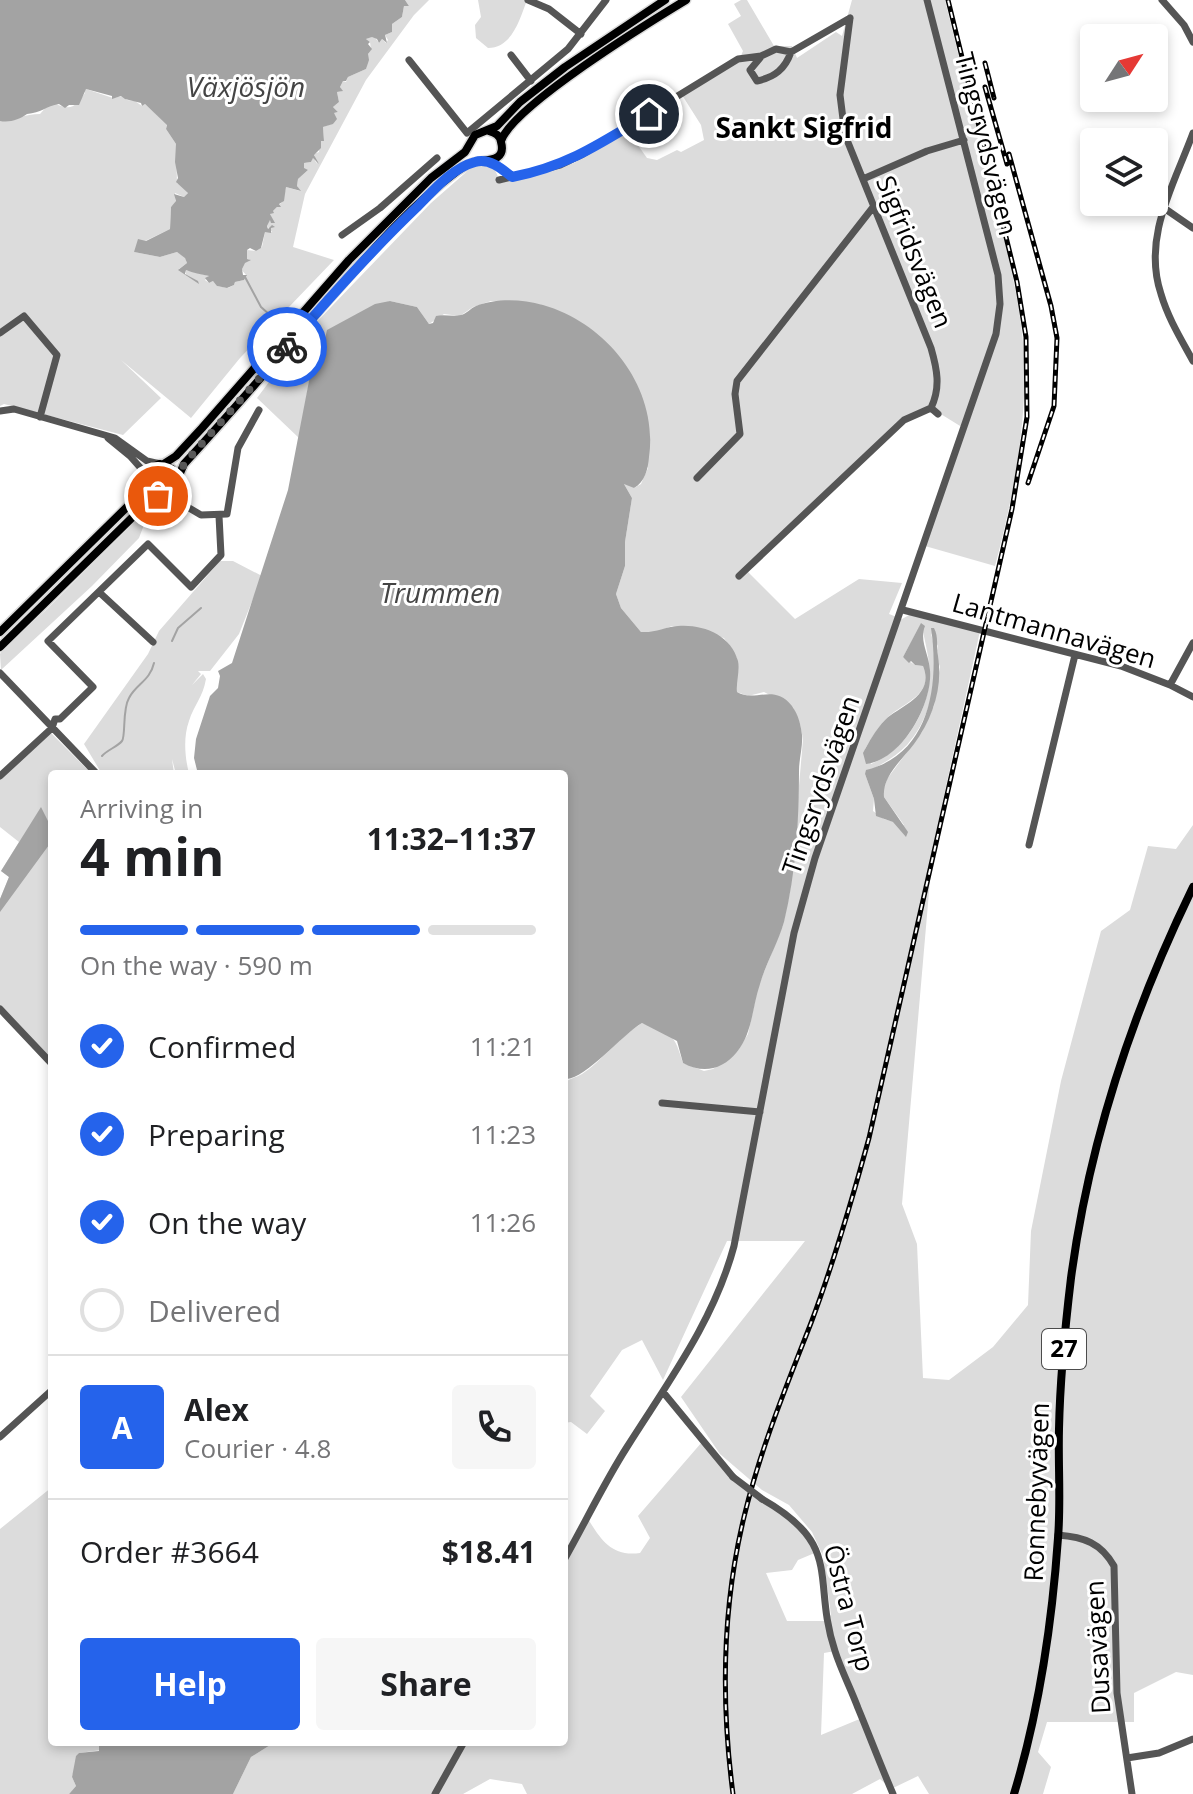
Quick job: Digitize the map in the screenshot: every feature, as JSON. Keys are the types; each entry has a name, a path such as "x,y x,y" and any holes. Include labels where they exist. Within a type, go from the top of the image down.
{"main road":[{"path":"0,632 131,503 153,466 176,456 349,260 431,178 465,152 475,135 489,131 565,67 665,0"},
{"path":"0,647 144,506 164,496 176,483 184,464 397,226 458,170 480,161 490,161 501,146 506,129 532,106 603,53 686,0"},
{"path":"489,131 496,134 501,146"},
{"path":"470,145 471,152 480,161"},
{"path":"161,464 172,469 176,483"},
{"path":"145,477 149,492 164,496"},
{"name":"Ronnebyvägen","path":"1014,1794 1044,1659 1058,1535 1059,1424 1071,1279 1088,1184 1113,1086 1134,1025 1193,887"},
{"name":"Ronnebyvägen","path":"1180,918 1193,897"}],"street":[{"path":"528,0 549,9 581,34"},
{"path":"409,60 467,133 568,49 606,0"},
{"name":"Tingsrydsvägen","path":"568,1553 625,1450 702,1328 730,1262 794,933 998,324 998,275 927,0"},
{"path":"1162,0 1184,25 1193,42"},
{"name":"Sigfridsvägen","path":"791,52 850,18 840,108 845,135 936,364 937,393 931,408"},
{"path":"499,180 573,159 738,59 761,56 776,49 791,52 786,67 767,79 757,81 750,70 761,56"},
{"path":"511,55 531,81"},
{"path":"1168,198 1193,133"},
{"path":"863,179 927,151 964,140"},
{"path":"501,146 509,175"},
{"path":"342,235 380,208 437,158"},
{"path":"490,161 509,175"},
{"path":"697,478 740,434 735,394 737,381 874,206"},
{"path":"380,208 397,226"},
{"path":"1168,211 1193,228"},
{"path":"1162,216 1156,238 1157,279 1168,312 1193,361"},
{"path":"0,333 24,316 57,355 40,417"},
{"path":"739,576 904,420 931,408 938,414"},
{"path":"0,411 14,409 103,435 120,441 147,461 161,464"},
{"path":"164,496 201,515 227,514 238,448 259,410"},
{"path":"103,435 130,456 145,477"},
{"path":"176,483 186,507"},
{"path":"0,776 52,728 55,719 60,719 93,687 48,641 148,544 191,587 221,555 219,516"},
{"path":"99,592 153,642"},
{"name":"Lantmannavägen","path":"903,610 1121,666 1193,697"},
{"path":"1170,685 1193,643"},
{"path":"1029,845 1075,655"},
{"path":"0,673 91,770"},
{"path":"0,682 22,699"},
{"path":"0,1009 48,1060"},
{"path":"662,1103 760,1112"},
{"name":"Östra Torp","path":"663,1392 733,1477 797,1522 817,1552 823,1570 835,1650 893,1794"},
{"path":"0,1437 48,1394"},
{"name":"Dusavägen","path":"1058,1535 1088,1539 1108,1556 1114,1566 1117,1693 1132,1794"},
{"path":"1127,1758 1159,1753 1193,1739"},
{"path":"435,1794 462,1746"}],"shaded area":[{"path":"405,0 429,0 414,15 366,80 305,194 293,247 334,260 240,358 191,418 121,360 161,398 123,435 4,404 0,406 0,121 40,114 47,106 56,104 73,106 86,89 113,98 123,96 142,106 145,104 167,124 166,129 176,144 177,183 188,193 184,197 175,193 170,229 143,242 134,252 160,257 177,252 185,257 187,263 179,269 186,275 186,270 209,276 205,280 209,283 213,281 220,284 217,286 228,288 244,280 246,275 241,269 244,262 250,259 247,259 247,250 256,251 262,247 265,232 272,232 267,226 270,219 274,223 270,214 283,201 286,187 300,191 298,179 308,170 304,170 304,163 311,162 313,157 317,164 314,154 319,152 320,141 324,141 323,127 334,123 334,113 338,112 333,107 339,102 337,92 342,91 340,87 348,77 366,69 371,50 370,42 366,39 374,36 379,43 382,39 386,43 385,35 392,32 392,24 402,17 404,6 409,6"},
{"path":"478,0 527,0 514,31 496,47 488,48 476,38 475,25 481,17"},
{"path":"747,0 774,46 792,46 797,58 836,32 842,36 852,0 945,0 1008,254 1020,315 1024,356 1021,435 1008,514 995,566 925,546 965,429 931,408 904,421 747,571 795,619 859,579 902,583 889,614 902,619 911,614 980,631 933,846 902,1204 917,1244 923,1378 949,1380 993,1347 1028,1305 1031,1231 1061,1081 1101,931 1130,910 1148,846 1176,849 1193,825 1193,1675 1176,1672 1134,1693 1134,1722 1047,1722 1038,1752 1051,1767 1043,1794 929,1794 918,1776 891,1789 880,1779 852,1794 527,1794 522,1784 490,1779 463,1794 233,1794 251,1757 269,1746 568,1746 568,1553 588,1519 603,1540 615,1550 640,1553 650,1538 638,1516 702,1442 733,1477 785,1512 817,1552 798,1560 792,1570 766,1573 787,1621 824,1621 831,1615 823,1556 812,1532 789,1505 762,1490 720,1454 681,1397 805,1241 727,1241 663,1380 642,1340 622,1350 590,1396 605,1411 587,1434 568,1422 568,1081 589,1069 642,1023 671,1036 683,1063 704,1071 713,1069 737,1052 748,1034 758,987 783,925 790,891 803,739 793,707 764,692 748,696 737,692 737,658 724,638 672,626 654,633 641,632 621,608 616,594 625,566 625,542 632,498 624,482 634,488 641,484 648,468 540,304 491,301 473,307 460,316 444,314 429,324 417,307 390,301 328,330 323,347 310,352 314,355 299,438 257,398 306,333 431,203 472,167 494,168 501,183 574,163 628,131 647,158 657,160 704,140 701,125 682,95 739,60 743,51 728,24 741,16 734,4","holes":["921,624 927,648 929,687 920,715 905,739 884,758 871,764 865,749 875,732 887,718 915,697 925,684 923,666 903,657","931,633 938,646 936,655 940,667 934,706 922,732 887,779 883,791 904,825 884,819 873,811 874,799 865,774 902,750 923,720 935,677","835,1651 862,1718 821,1735 824,1653"]},
{"path":"151,506 139,538 1,670 0,654 3,649"},
{"path":"220,561 233,561 262,576 239,634 210,671 198,671 201,674 192,685 203,674 205,685 186,734 188,770 175,770 172,759 173,770 100,770 84,744 148,654 159,631"},
{"path":"50,732 90,770 48,770 48,1061 0,1009 0,899 9,877 1,871 19,842 0,827 0,778"},
{"path":"48,1490 48,1746 100,1746 101,1750 79,1753 72,1777 76,1786 69,1794 0,1794 0,1529"}],"water":[{"name":"Växjösjön","path":"0,0 405,0 409,6 404,6 402,17 392,24 392,32 385,35 387,43 382,39 379,43 372,37 366,39 372,49 366,69 348,77 340,87 343,91 337,92 339,102 333,107 338,112 334,113 337,119 323,127 324,141 321,141 321,148 314,155 319,164 313,158 311,162 304,163 304,168 308,170 298,179 297,186 301,191 286,187 284,201 279,204 281,207 270,214 275,223 270,220 268,229 272,225 275,227 271,228 271,233 265,232 261,248 247,250 247,259 251,260 242,269 243,275 247,275 244,280 227,288 217,286 213,281 209,283 205,278 209,276 186,270 185,274 199,284 178,270 187,263 177,252 160,257 134,252 138,239 146,241 170,229 171,207 176,201 174,194 184,197 188,193 176,182 176,144 166,129 167,125 145,104 142,106 121,96 112,99 112,96 86,89 79,105 65,108 59,104 15,120 0,121"},
{"name":"Trummen","path":"390,301 417,307 429,324 436,316 461,315 476,306 492,302 535,303 566,314 607,343 637,383 646,407 650,431 649,462 643,479 634,488 624,484 632,498 625,542 625,566 616,594 621,608 641,632 687,626 715,633 729,644 738,661 737,692 751,696 778,696 792,706 798,716 802,739 797,828 784,922 757,993 746,1036 737,1052 719,1066 705,1069 683,1063 677,1041 642,1023 584,1072 568,1079 568,770 197,770 194,758 196,739 210,696 218,688 218,671 232,663 288,490 314,355 310,350 316,346 323,347 327,330 375,304"},
{"path":"921,623 925,626 923,632 930,684 921,714 892,752 866,764 863,753 879,727 914,699 924,685 923,666 909,663 903,657"},
{"path":"931,628 934,628 936,635 939,668 935,702 921,734 894,769 884,789 884,797 908,832 906,837 893,822 876,816 865,774 866,770 888,761 905,749 918,732 926,713 934,670"},
{"path":"41,807 48,821 48,846 0,912 0,899 9,877 1,871"},
{"path":"99,1746 269,1746 251,1757 233,1794 69,1794 76,1786 72,1777 76,1756 99,1751"}],"waterway":[{"path":"245,277 261,307 280,324"},
{"path":"303,343 311,350"},
{"path":"172,641 178,628 201,608"},
{"path":"102,756 122,741 127,703 154,663"}],"railway":[{"path":"733,1794 725,1690 726,1655 731,1586 744,1517 766,1443 827,1277 869,1138 1012,509 1027,417 1026,337 1017,282 948,0"},
{"path":"985,63 994,98"},
{"path":"985,87 1007,164"},
{"path":"1009,154 1057,338 1054,406 1028,483"}],"way so far":[{"path":"158,496 172,492 184,464 287,347"}],"district":[{"name":"Sankt Sigfrid","path":"804,128"}],"route":[{"path":"287,347 397,226 437,187 465,166 490,161 512,177 560,165 649,114"}]}
